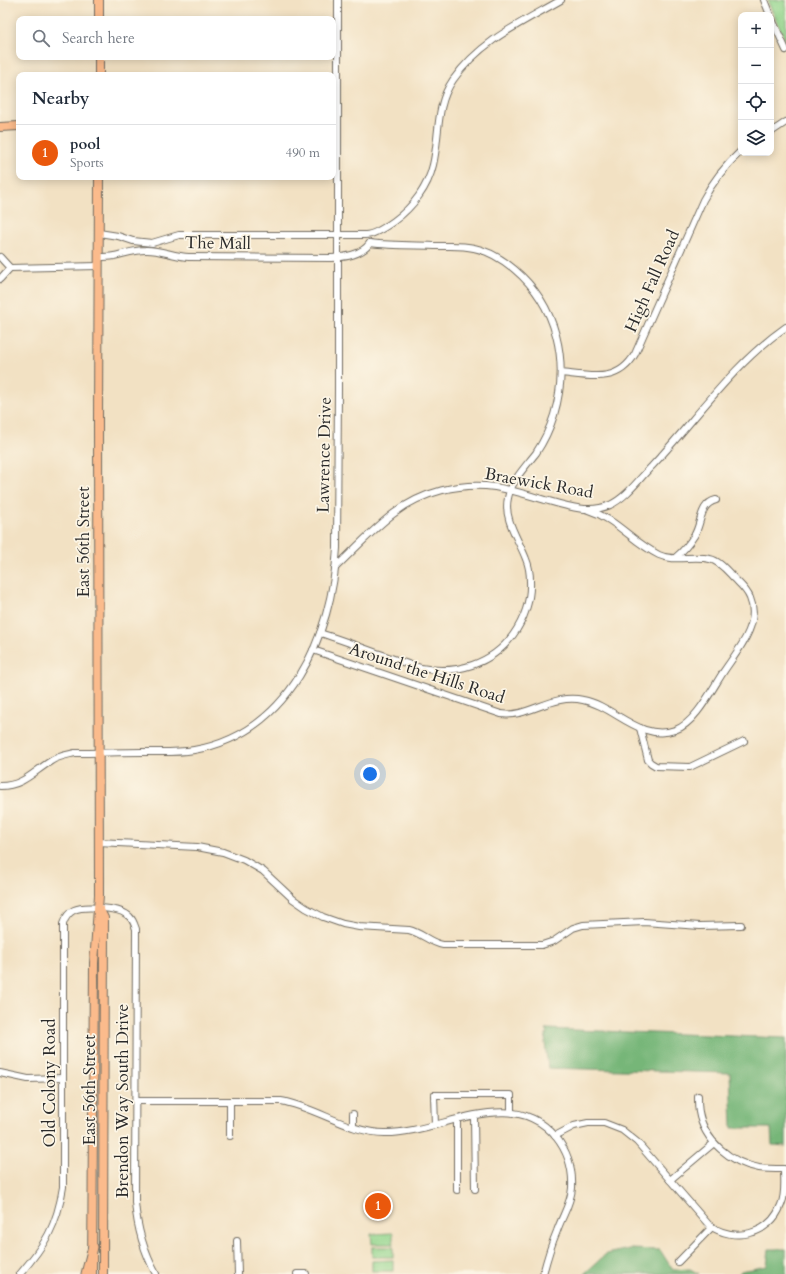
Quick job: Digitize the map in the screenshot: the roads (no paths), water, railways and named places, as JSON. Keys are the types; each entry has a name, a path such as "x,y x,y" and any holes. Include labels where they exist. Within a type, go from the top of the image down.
{"highway":[{"path":"86,1274 92,1246"}],"main road":[{"path":"99,0 99,16"},
{"path":"99,60 99,72"},
{"path":"0,126 16,126"},
{"name":"East 56th Street","path":"92,1274 94,964 99,908 99,180"},
{"name":"East 56th Street","path":"99,908 104,918 103,1274"}],"street":[{"name":"Lawrence Drive","path":"0,786 10,786 20,782 58,757 75,753 182,752 212,745 233,737 258,722 281,702 297,680 320,633 329,601 335,568 338,466 338,0"},
{"path":"320,633 410,665 443,670 478,663 492,656 503,647 516,630 524,616 530,592 528,564 508,514 507,501 514,483 537,451 549,429 558,400 561,373 560,357 557,338 552,322 543,304 527,282 502,260 487,252 468,247 386,245 370,243 369,235 392,223 414,202 425,186 433,166 438,119 442,102 452,82 462,67 490,41 561,0"},
{"path":"764,0 769,12"},
{"path":"774,23 786,50"},
{"path":"774,130 786,122"},
{"name":"High Fall Road","path":"561,373 598,377 606,376 616,373 631,361 636,354 703,200 712,183 722,170 738,154"},
{"name":"The Mall","path":"98,233 118,236 133,241 149,242 179,235 369,235"},
{"path":"133,241 133,251"},
{"path":"149,242 149,250"},
{"name":"The Mall","path":"98,257 113,257 133,251 149,250 188,257 338,258 358,253 368,247 370,243"},
{"path":"0,257 10,268"},
{"path":"0,279 10,268 98,266"},
{"name":"Braewick Road","path":"335,568 387,518 403,507 422,497 438,492 464,487 486,486 511,490 588,510 611,504 624,495 660,457 752,354 786,327"},
{"path":"676,558 695,534 702,510 710,501 716,500"},
{"name":"Around the Hills Road","path":"312,650 499,713 515,714 560,699 580,699 600,706 628,723 640,728 655,732 669,732 682,727 691,720 748,633 752,622 753,606 748,593 718,563 707,558 676,558 659,555 637,541 616,523 588,510"},
{"path":"640,728 648,760 656,766 692,766 744,741"},
{"path":"98,842 197,847 225,853 244,860 263,871 293,899 323,917 343,924 359,927 409,930 433,943 443,945 542,945 554,941 573,928 583,925 644,922 700,926 741,925"},
{"name":"Old Colony Road","path":"20,1274 46,1241 56,1219 61,1200 63,1178 63,924 68,914 75,909 99,908 121,911 128,915 134,924"},
{"name":"Brendon Way South Drive","path":"134,924 136,932 135,1194 137,1218 146,1252 156,1274"},
{"path":"0,1073 28,1079 63,1078"},
{"path":"435,1125 434,1095 511,1095 512,1112"},
{"path":"555,1136 582,1123 596,1122 615,1126 633,1138 705,1221 712,1227 726,1233 743,1235 753,1232 768,1224 776,1214 782,1202 784,1169 762,1168 746,1164 729,1156 714,1143 702,1124 698,1111 698,1096"},
{"path":"230,1100 230,1136"},
{"path":"136,1101 274,1100 289,1102 370,1132 387,1133 435,1125 494,1112 512,1112 536,1120 545,1126 555,1136 569,1160 572,1173 572,1189 566,1210 550,1248 543,1274"},
{"path":"353,1114 353,1126"},
{"path":"474,1116 475,1190"},
{"path":"457,1120 457,1190"},
{"path":"670,1180 714,1143"},
{"path":"678,1262 712,1227"},
{"path":"237,1241 238,1274"},
{"path":"297,1274 306,1274"}],"water":[{"path":"382,1196 387,1209 381,1213 371,1209 371,1204 376,1197"}],"place":[{"name":"pool","path":"378,1206"}]}
